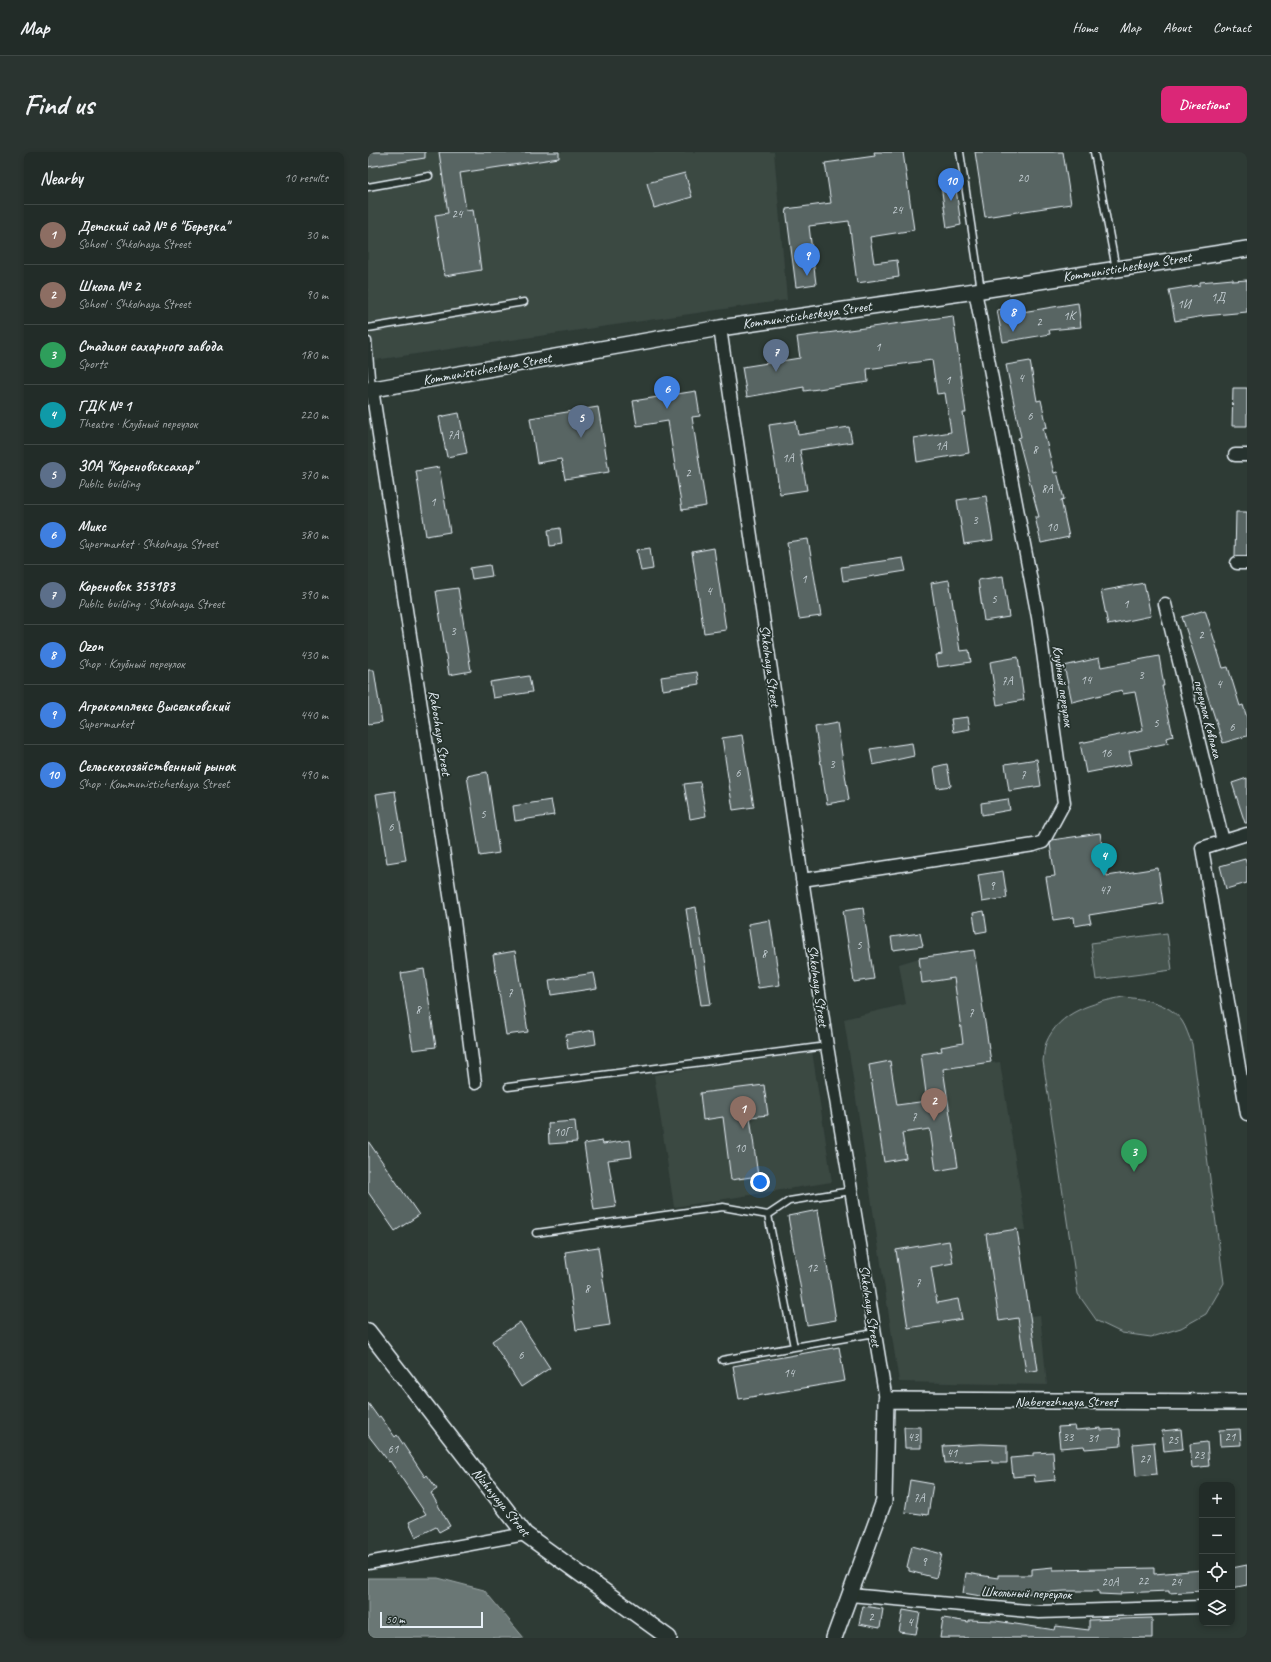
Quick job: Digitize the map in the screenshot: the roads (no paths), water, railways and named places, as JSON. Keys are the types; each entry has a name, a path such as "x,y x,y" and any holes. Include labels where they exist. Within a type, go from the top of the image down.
{"street":[{"name":"Kommunisticheskaya Street","path":"370,389 720,328 978,291 1247,249"},
{"name":"Клубный переулок","path":"802,880 1034,845 1043,842 1064,804 1038,617 978,291"},
{"name":"Shkolnaya Street","path":"720,328 827,1046 886,1400 884,1501 834,1638"},
{"name":"Rabochaya Street","path":"370,389 454,920 475,1083"},
{"path":"1235,455 1247,455"},
{"name":"переулок Ковпака","path":"1165,604 1223,841"},
{"path":"1247,834 1202,848 1247,1114"},
{"name":"Nizhnyaya Street","path":"368,1331 525,1534 668,1638"},
{"name":"Naberezhnaya Street","path":"886,1400 1247,1402"},
{"path":"368,1563 525,1534"},
{"name":"Школьный переулок","path":"850,1595 1039,1612 1199,1607"}],"lane":[{"path":"960,152 978,291"},
{"path":"1094,152 1116,269"},
{"path":"368,187 429,176"},
{"path":"368,328 524,302"},
{"path":"368,341 370,389"},
{"path":"508,1087 827,1046"},
{"path":"536,1233 723,1207 768,1215 789,1201 851,1191"},
{"path":"768,1215 794,1347"},
{"path":"722,1360 875,1333"}],"place":[{"name":"Сельскохозяйственный рынок","path":"951,201"},
{"name":"Агрокомплекс Выселковский","path":"807,276"},
{"name":"Ozon","path":"1013,332"},
{"name":"Кореновск 353183","path":"776,372"},
{"name":"Микс","path":"667,409"},
{"name":"ЗОА \"Кореновсксахар\"","path":"581,438"},
{"name":"ГДК № 1","path":"1104,876"},
{"name":"Школа № 2","path":"934,1121"},
{"name":"Детский сад № 6 \"Березка\"","path":"743,1129"},
{"name":"Стадион сахарного завода","path":"1134,1172"}]}
